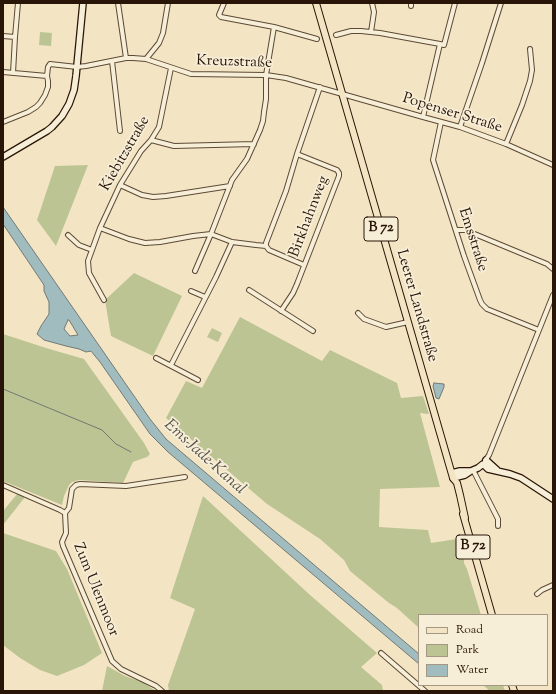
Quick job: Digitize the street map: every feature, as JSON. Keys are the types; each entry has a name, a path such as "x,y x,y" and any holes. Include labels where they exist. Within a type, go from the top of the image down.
{"main road":[{"name":"Leerer Landstraße","path":"316,3 453,475 456,495 465,518 492,614"}],"street":[{"path":"13,73 18,3"},
{"path":"3,157 52,127 62,116 69,104 74,90 83,3"},
{"path":"118,3 126,58"},
{"path":"146,59 159,43 163,33 168,3"},
{"path":"224,3 219,14 221,17 274,27 317,39"},
{"path":"371,32 374,12 372,3"},
{"path":"336,36 351,31 371,32 444,45 455,3"},
{"path":"460,127 501,3"},
{"path":"195,271 232,180 247,159 263,121 266,99 266,75 274,27"},
{"path":"3,36 16,37"},
{"path":"423,118 440,44"},
{"path":"506,144 530,81 532,70 530,49"},
{"name":"Kreuzstraße","path":"47,76 48,67 50,64 77,67 126,58 146,59 186,73 266,75 286,78 342,94"},
{"path":"112,61 120,131"},
{"name":"Kiebitzstraße","path":"104,300 89,272 88,261 100,228 120,185 141,151 151,140 159,127 170,68"},
{"path":"3,72 47,76 48,84 47,91 36,107 28,112 3,122"},
{"path":"266,246 286,192 297,154 320,87"},
{"name":"Popenser Straße","path":"342,94 423,118 460,127 506,144 553,165"},
{"name":"Emsstraße","path":"441,122 433,160 470,274 480,300 488,309 539,330"},
{"path":"151,140 161,144 174,146 254,144"},
{"name":"Birkhahnweg","path":"281,311 293,293 339,176 337,170 297,154"},
{"path":"120,185 142,195 153,197 230,186"},
{"path":"100,228 129,239 145,243 211,234 232,242 266,246 269,250 304,265"},
{"path":"456,230 465,230 547,264 553,269"},
{"path":"68,234 79,245 92,250"},
{"path":"171,365 206,298 232,242"},
{"path":"249,290 313,331"},
{"path":"191,291 206,298"},
{"path":"453,475 465,475 484,462 553,296"},
{"path":"358,313 364,318 386,327 408,322"},
{"path":"156,358 198,380"},
{"path":"484,462 499,471 521,478 553,500"},
{"path":"472,470 498,519 498,526"},
{"path":"3,485 65,513 68,508 72,489 76,485 126,486 185,477"},
{"name":"Zum Ulenmoor","path":"65,513 66,533 62,542 63,546 112,660 121,669 156,686 162,691"},
{"path":"537,594 553,585"},
{"path":"381,653 418,685"}],"green space":[{"path":"40,32 52,33 51,46 39,45"},
{"path":"88,165 56,246 37,220 55,166"},
{"path":"134,273 182,296 153,356 111,336 105,300"},
{"path":"240,317 322,361 330,350 397,383 401,398 423,396 429,414 420,413 440,487 380,489 379,527 428,530 431,543 463,538 464,563 481,614 418,614 418,627 397,608 350,571 344,560 320,539 267,504 166,418 186,381 202,388"},
{"path":"212,328 222,333 218,342 207,337"},
{"path":"3,334 84,359 144,443 150,454 147,457 133,462 123,483 79,480 72,482 64,496 62,505 3,481"},
{"path":"18,493 25,497 3,525 3,511"},
{"path":"203,496 310,595 377,653 361,667 382,685 383,691 169,691 168,685 195,609 170,598"},
{"path":"3,533 56,551 67,569 102,653 84,665 57,676 40,670 20,658 3,645"},
{"path":"107,666 125,676 142,682 156,691 102,691"},
{"path":"484,686 503,686 505,691 490,691"}],"water":[{"path":"3,207 150,419 166,439 418,653 418,663 168,452 150,434 91,351 86,352 44,340 37,334 49,314 49,302 44,291 44,285 3,224","holes":["68,320 78,335 70,336 64,329"]},
{"path":"434,383 444,384 439,399 436,398 433,386"}],"waterway":[{"path":"3,389 102,430 116,444 131,452"}],"water label":[{"name":"Ems-Jade-Kanal","path":"204,458"}]}
